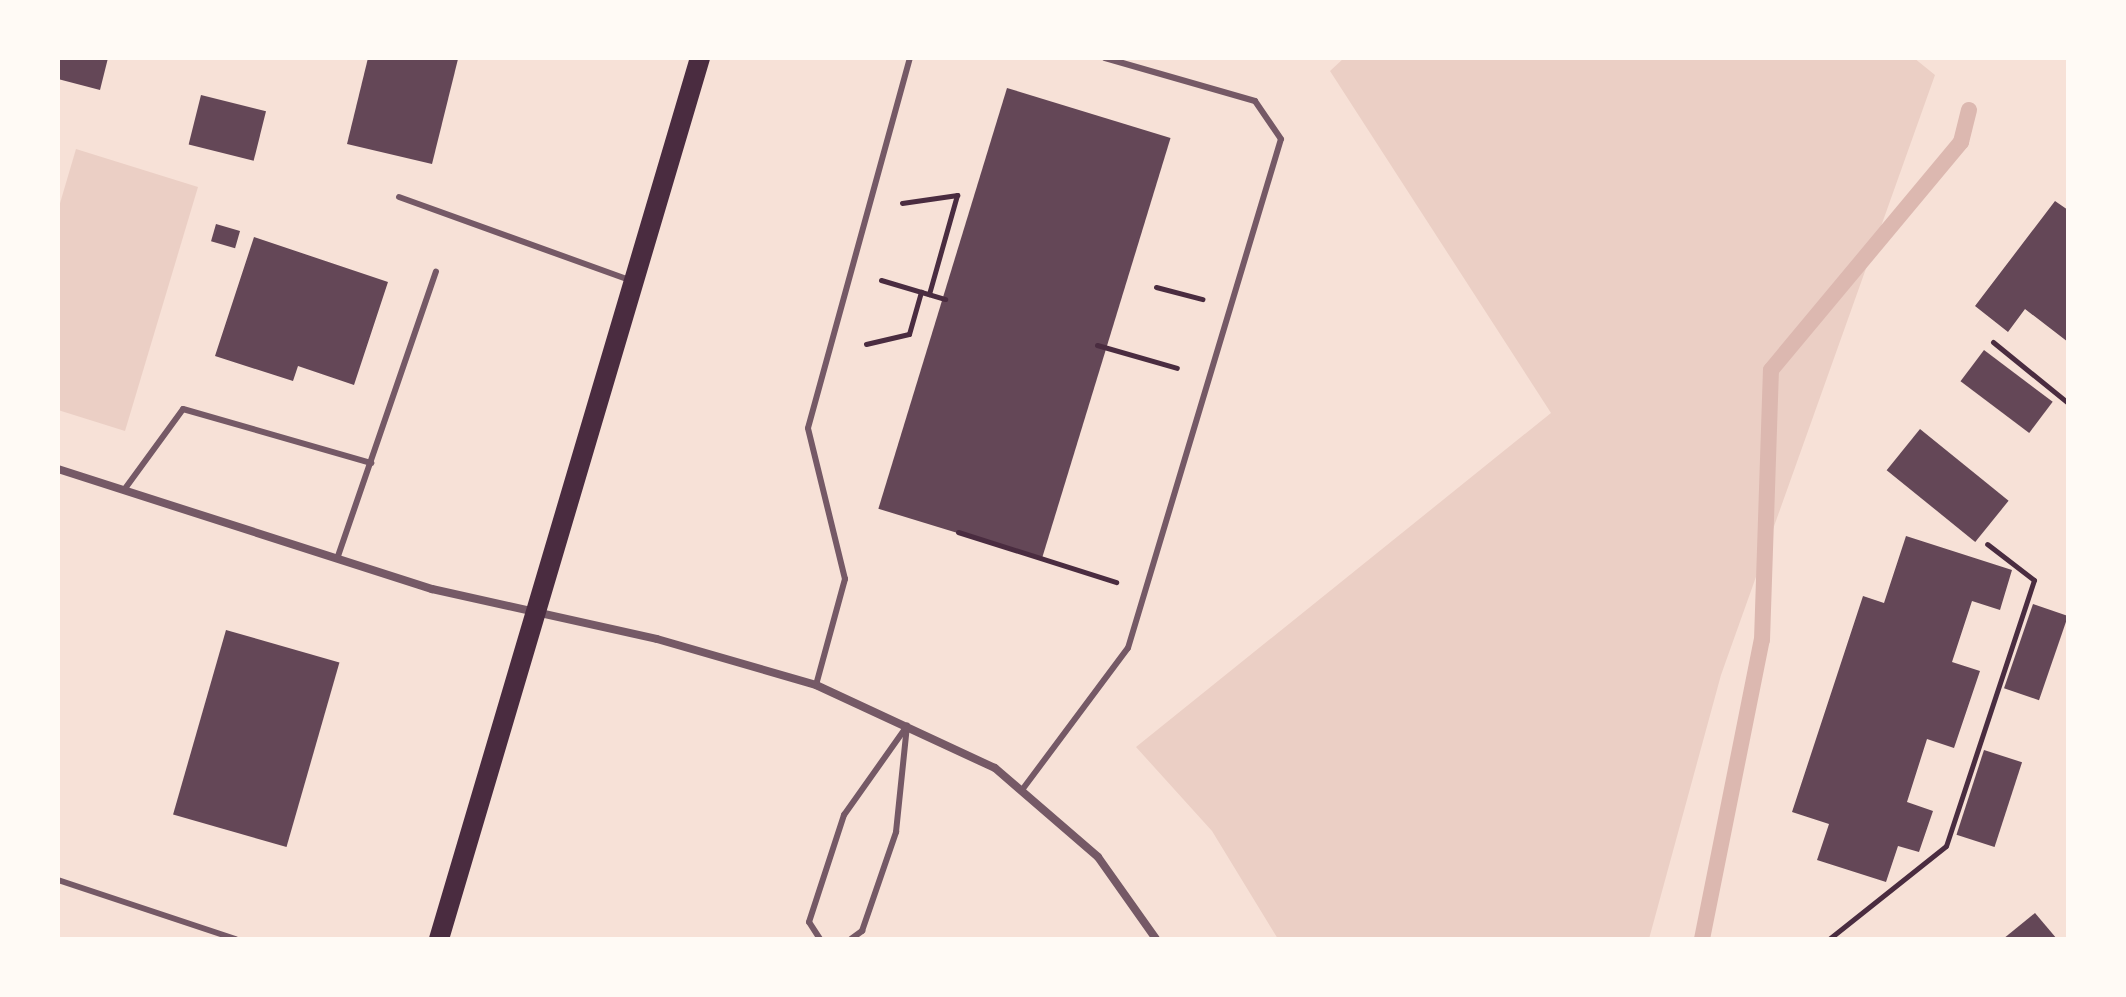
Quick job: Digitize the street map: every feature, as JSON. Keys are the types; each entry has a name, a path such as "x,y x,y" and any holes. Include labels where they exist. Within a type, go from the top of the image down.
{"main road":[{"path":"439,939 638,282 700,58"}],"street":[{"path":"58,469 337,559 536,614 816,685 995,768 1098,857 1156,939"}],"lane":[{"path":"816,685 845,579 808,428 910,58"},
{"path":"1022,790 1128,648 1281,139 1255,101 1105,58"},
{"path":"399,197 638,282"},
{"path":"337,559 436,272"},
{"path":"124,490 183,409 371,463"},
{"path":"820,939 809,922 844,815 907,726"},
{"path":"851,939 862,931 896,832 907,726"},
{"path":"58,880 235,939"}],"path":[{"path":"867,211 957,195 929,294"},
{"path":"850,271 945,299"},
{"path":"1156,287 1230,307"},
{"path":"828,353 909,334 921,292"},
{"path":"1993,342 2068,403"},
{"path":"1097,345 1209,378"},
{"path":"958,532 1145,591"},
{"path":"1829,939 1946,846 2034,580 1987,544"}],"shaded area":[{"path":"1344,58 1914,58 1935,75 1721,675 1649,939 1278,939 1212,831 1136,747 1551,413 1330,71"},
{"path":"76,149 198,187 125,431 58,410 58,210"}],"building":[{"path":"58,58 108,58 100,90 58,79"},
{"path":"368,58 458,59 432,164 347,144"},
{"path":"1007,88 1171,138 1042,559 878,509"},
{"path":"201,95 266,111 254,161 189,144"},
{"path":"2055,201 2068,210 2068,342 2025,309 2008,332 1975,306"},
{"path":"216,224 240,231 235,248 211,241"},
{"path":"254,237 388,282 354,385 298,366 293,381 215,356"},
{"path":"1984,350 2053,402 2029,433 1961,381"},
{"path":"1920,429 2009,501 1975,542 1887,470"},
{"path":"1906,536 2012,570 2000,610 1972,601 1952,662 1980,671 1954,748 1927,739 1907,802 1933,811 1919,852 1898,846 1886,882 1817,860 1829,824 1792,812 1863,596 1884,603"},
{"path":"2033,604 2068,616 2039,700 2004,688"},
{"path":"226,630 339,663 287,847 173,815"},
{"path":"1984,750 2022,762 1995,847 1956,835"},
{"path":"2035,913 2057,939 2003,939"}],"waterway":[{"path":"1702,939 1762,640 1771,370 1961,142 1969,110"}]}
